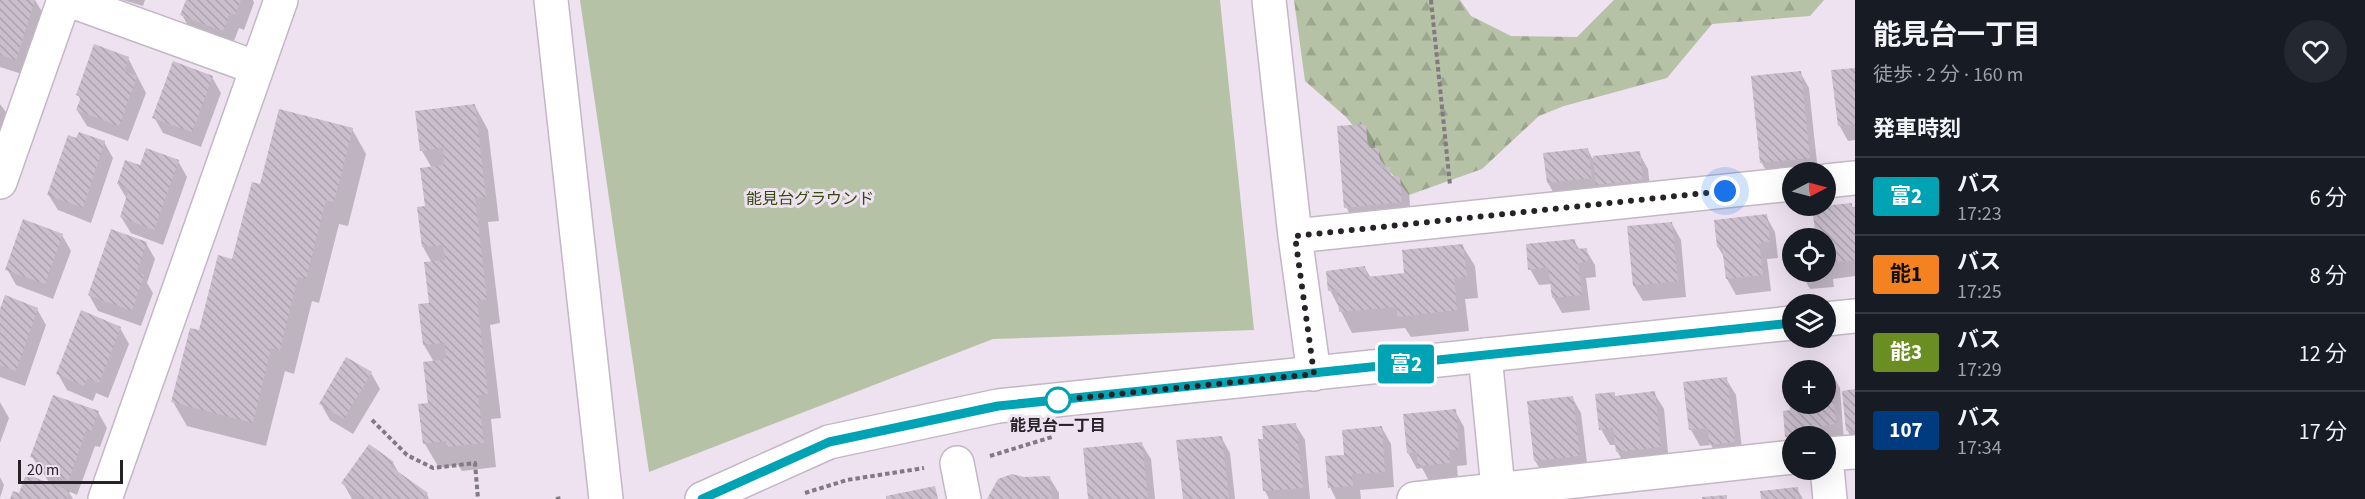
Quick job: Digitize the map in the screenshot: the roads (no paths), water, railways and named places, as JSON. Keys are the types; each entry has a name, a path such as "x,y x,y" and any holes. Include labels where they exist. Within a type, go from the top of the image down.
{"street":[{"path":"0,182 64,0"},
{"path":"69,0 257,68"},
{"path":"105,499 281,0"},
{"path":"551,0 606,499"},
{"path":"1269,0 1295,236 1314,374"},
{"path":"1836,180 1855,178"},
{"path":"1295,236 1782,185"},
{"path":"1836,318 1855,316"},
{"path":"702,499 829,442 998,406 1782,323"},
{"path":"1485,355 1498,494"},
{"path":"1836,455 1855,452"},
{"path":"1414,499 1498,494 1782,458"},
{"path":"957,464 964,499"},
{"path":"1828,480 1830,499"}],"place":[{"name":"能見台一丁目","path":"1058,400"}],"park label":[{"name":"能見台グラウンド","path":"810,198"}]}
